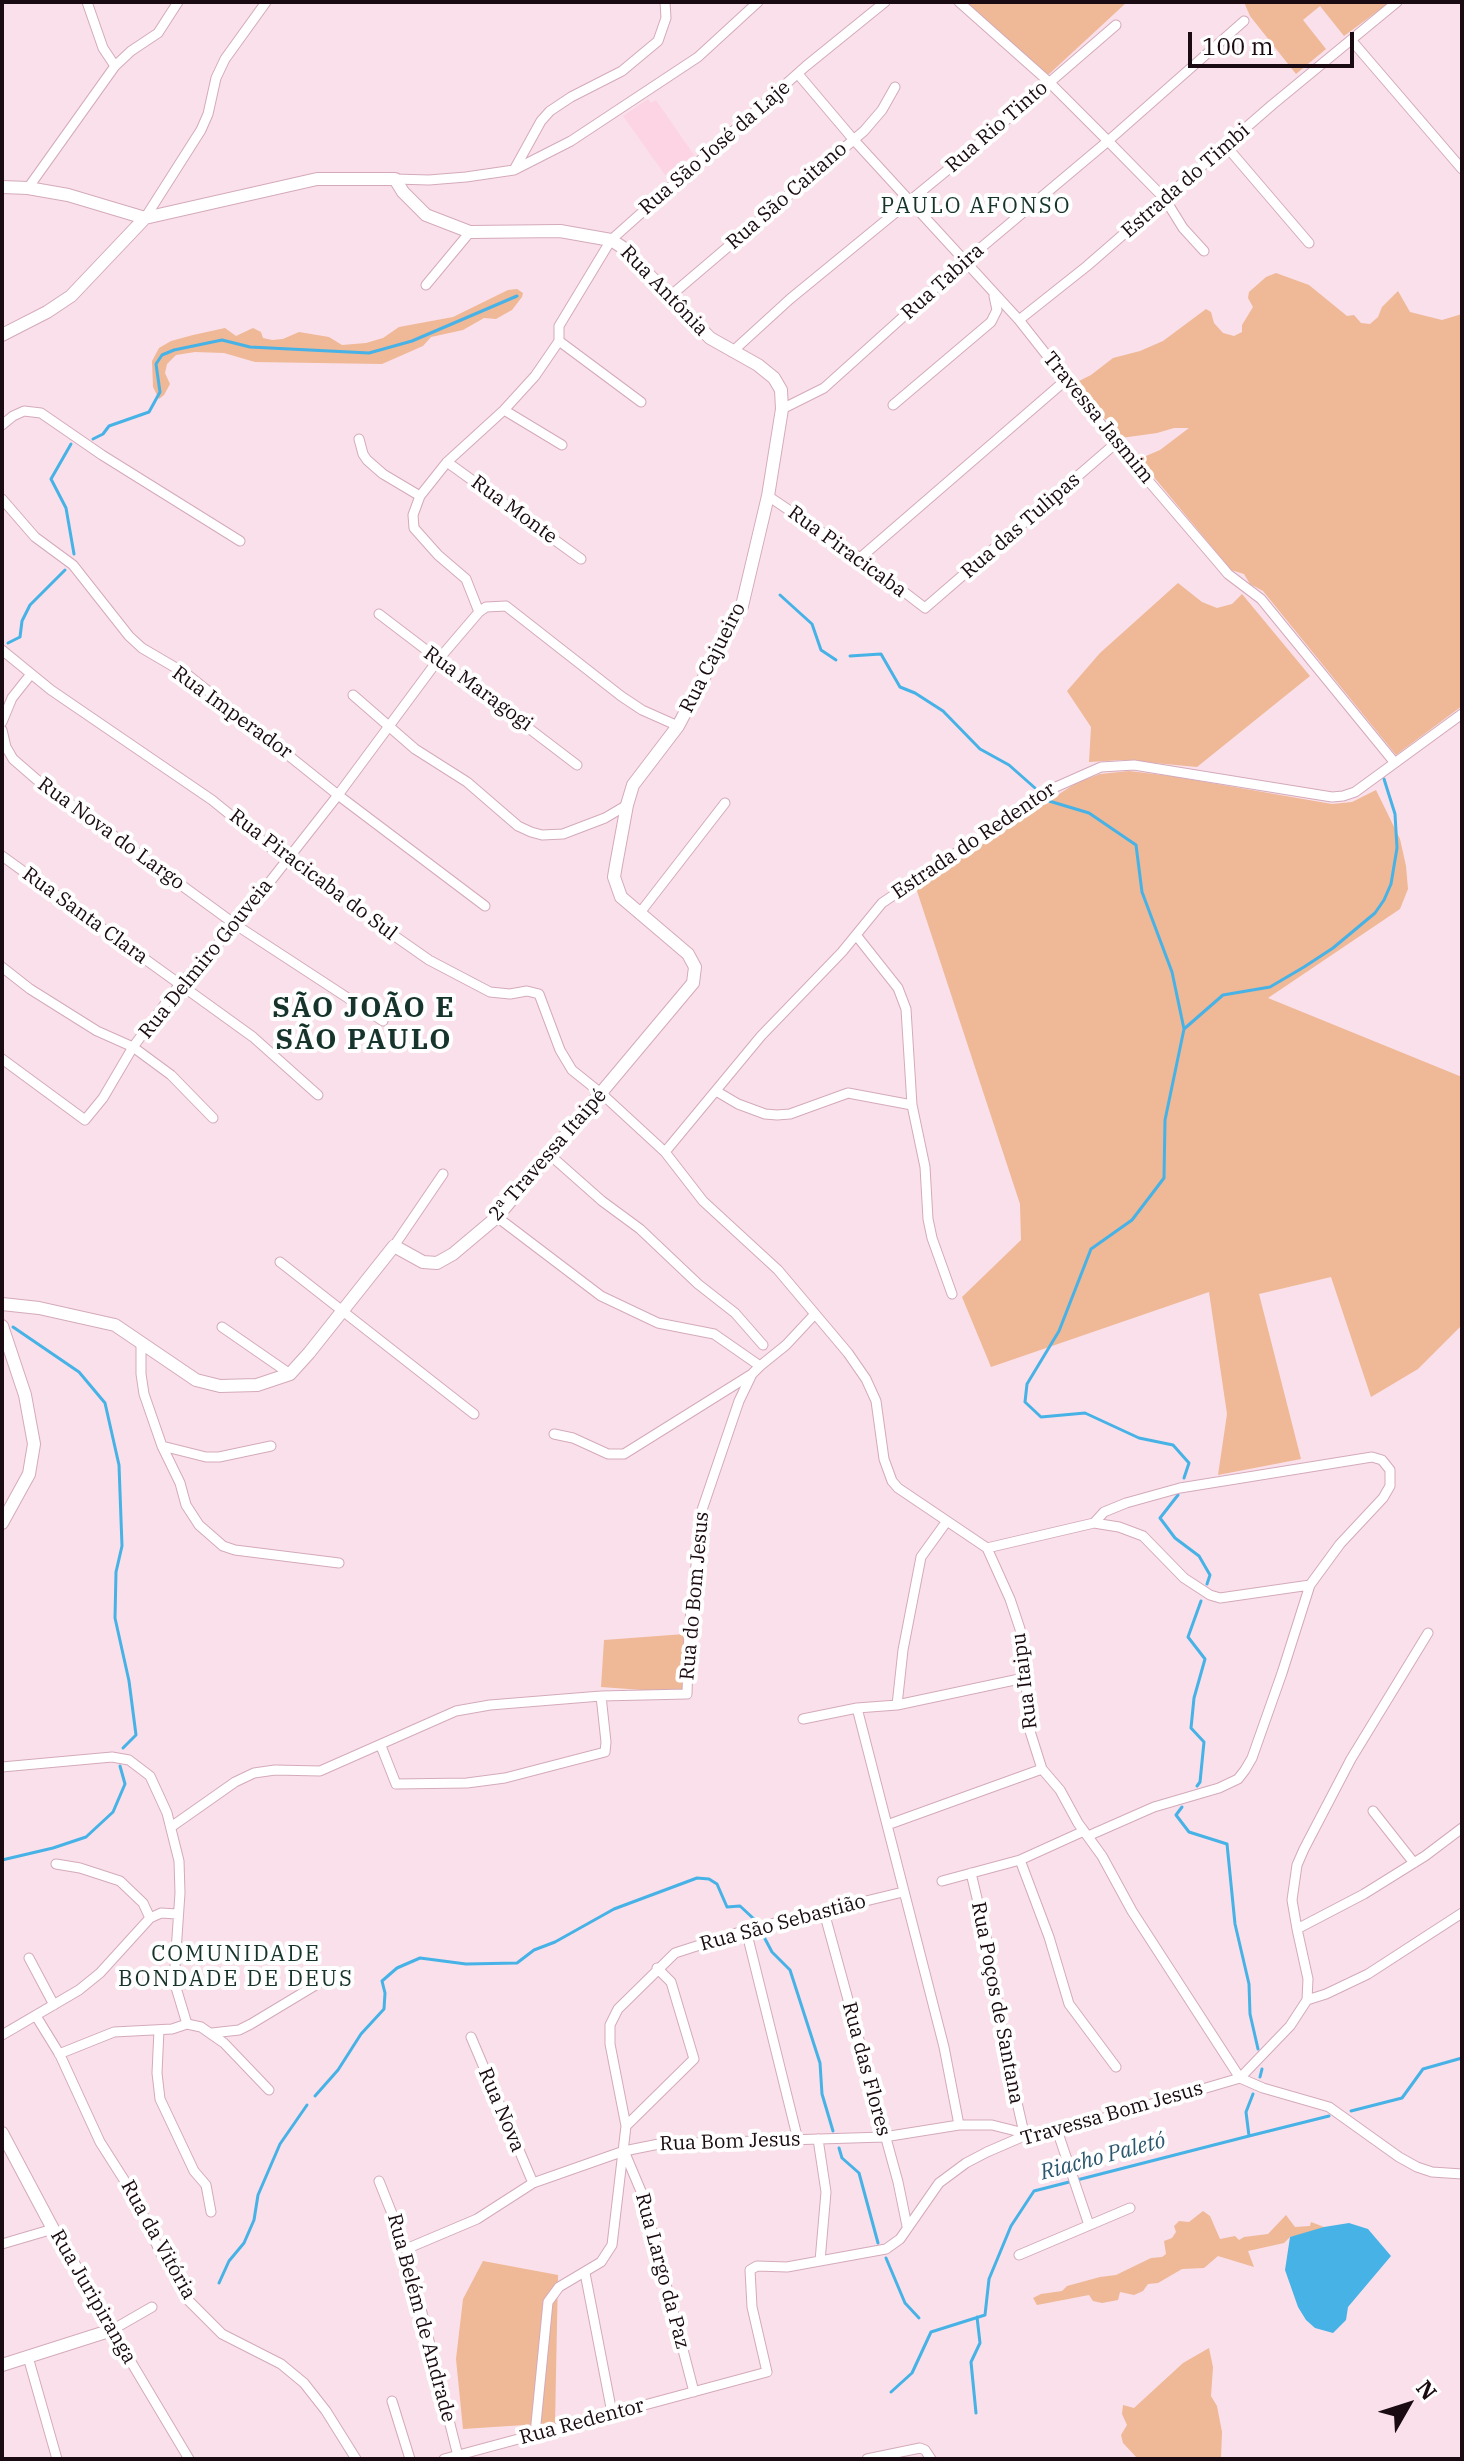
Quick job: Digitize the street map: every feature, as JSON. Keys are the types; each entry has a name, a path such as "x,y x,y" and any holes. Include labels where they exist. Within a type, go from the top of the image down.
{"street":[{"path":"87,2 103,48 115,66"},
{"path":"28,188 115,66 158,33 178,2"},
{"path":"2,335 71,296 145,218 201,130 225,59 266,2"},
{"path":"514,170 541,121 550,111 622,71 658,41 666,18 665,2"},
{"path":"2,187 68,195 145,218 317,179 466,177 514,170 571,141 698,57 758,2"},
{"name":"Rua São José da Laje","path":"420,496 447,462 504,410 535,376 559,341 559,326 611,240 798,74 885,2"},
{"path":"959,2 1049,82 1108,141 1165,199 1183,228 1204,251"},
{"name":"Estrada do Timbi","path":"1019,320 1397,2"},
{"name":"Rua Tabira","path":"782,409 824,388 964,262 1244,21"},
{"name":"Rua Rio Tinto","path":"732,352 790,299 962,158 1116,25"},
{"path":"1352,41 1462,169"},
{"name":"Travessa Jasmim","path":"798,74 853,139 1019,320 1116,443 1228,574 1261,599 1395,763"},
{"name":"Rua São Caitano","path":"669,297 873,121 895,87"},
{"path":"1226,146 1309,243"},
{"name":"Rua Antônia","path":"395,179 403,192 426,215 470,232 560,231 611,240 622,247 710,338 758,365 778,383 782,409"},
{"path":"426,285 470,232"},
{"path":"893,405 991,322 997,310 994,293"},
{"path":"559,341 641,402"},
{"path":"860,558 1067,379"},
{"path":"768,496 782,409"},
{"path":"504,410 562,445"},
{"path":"2,425 24,411 41,413 240,541"},
{"path":"359,439 367,460 383,474 420,496 413,515 414,528 438,555 466,579 479,612 486,607 506,606 621,696 642,710 678,726"},
{"name":"Rua das Tulipas","path":"925,608 1116,443"},
{"name":"Rua Monte","path":"447,462 581,559"},
{"name":"Rua Piracicaba","path":"768,496 860,558 925,608"},
{"name":"Rua Cajueiro","path":"678,726 742,606 768,496"},
{"name":"Rua Imperador","path":"2,499 35,537 73,565 122,628 142,648 188,675 338,795 485,906"},
{"name":"Rua Delmiro Gouveia","path":"2,1059 85,1120 103,1098 133,1047 180,984 236,925 438,660 479,612"},
{"name":"Rua Maragogi","path":"379,614 577,765"},
{"name":"Rua Piracicaba do Sul","path":"2,650 51,690 212,800 286,860 429,960 465,981 500,994 527,991 539,994 565,1060 579,1078 602,1094"},
{"path":"2,722 12,698 31,674"},
{"path":"353,695 432,762 467,782 518,826 531,832 563,834 605,818 627,805"},
{"name":"Estrada do Redentor","path":"665,1152 761,1036 882,903 1049,790 1101,767 1134,765 1332,797 1355,792 1462,714"},
{"name":"2ª Travessa Itaipé","path":"394,1246 423,1262 437,1263 453,1254 497,1217 693,983 695,967 688,954 621,897 614,877 633,785 678,726"},
{"name":"Rua Nova do Largo","path":"2,730 6,747 21,767 236,925 383,1021"},
{"path":"639,914 725,803"},
{"name":"Rua Santa Clara","path":"2,856 275,1055 318,1095"},
{"path":"856,935 898,988 903,999 909,1041 912,1105 925,1167 928,1219 952,1294"},
{"path":"2,967 30,989 97,1031 133,1047 171,1075 213,1118"},
{"path":"716,1091 738,1104 777,1115 790,1114 848,1093 912,1105"},
{"path":"602,1094 665,1152 703,1201 778,1270 848,1353 866,1379 876,1401 884,1459 892,1481 947,1521 987,1548 1094,1523 1119,1527 1143,1536 1192,1584 1216,1597 1310,1585"},
{"path":"550,1155 602,1201 651,1238 698,1284 735,1313 763,1345"},
{"path":"2,1304 39,1308 115,1325 188,1375 209,1384 257,1385 290,1374 394,1246 443,1174"},
{"path":"497,1217 601,1296 658,1323 714,1334 756,1370"},
{"path":"280,1262 474,1414"},
{"path":"554,1434 573,1438 608,1454 624,1454 756,1370 786,1345 814,1315"},
{"path":"2,1326 25,1395 34,1444 29,1474 2,1523"},
{"path":"222,1327 290,1374"},
{"path":"141,1342 144,1394 190,1514 223,1546 235,1550 339,1563"},
{"name":"Rua do Bom Jesus","path":"601,1696 687,1694 689,1629 702,1510 739,1401 756,1370"},
{"path":"162,1446 206,1457 271,1446"},
{"path":"942,1881 1020,1860 1154,1807 1219,1788 1238,1779 1252,1758 1310,1585 1340,1544 1383,1498 1391,1478 1387,1465 1372,1457 1303,1467 1180,1488 1126,1503 1104,1512 1094,1523"},
{"path":"897,1705 903,1650 921,1557 947,1521"},
{"name":"Rua Itaipu","path":"987,1548 1020,1629 1029,1728 1042,1769 1060,1790 1108,1865 1132,1911 1240,2078"},
{"path":"1428,1633 1351,1759 1297,1865 1292,1900 1308,1979 1307,2000 1290,2026 1240,2078 1329,2107 1417,2167 1432,2172 1462,2174"},
{"path":"803,1719 857,1708 897,1705 1024,1678"},
{"path":"171,1827 235,1782 254,1773 320,1771 456,1711 490,1705 601,1696 605,1752 519,1775 467,1783 396,1784 381,1746"},
{"path":"857,1708 944,2047 959,2125"},
{"path":"2,1767 56,1760 121,1757 150,1776 171,1827 180,1877 174,1981 187,2024"},
{"path":"887,1825 1042,1769"},
{"path":"1373,1811 1414,1863"},
{"path":"1297,1929 1364,1894 1462,1828"},
{"path":"1020,1860 1049,1937 1069,2004 1116,2067"},
{"path":"56,1864 120,1881 143,1903 150,1918"},
{"name":"Rua Poços de Santana","path":"971,1873 1024,2134"},
{"name":"Rua São Sebastião","path":"535,2434 548,2302 559,2287 601,2262 612,2245 626,2126 610,2044 610,2025 618,2009 675,1953 746,1930 903,1892"},
{"name":"Rua das Flores","path":"824,1912 898,2182 907,2226"},
{"path":"2,2035 79,1990 100,1973 150,1918 161,1913 177,1914"},
{"path":"1307,2000 1368,1974 1462,1913"},
{"path":"746,1930 798,2140"},
{"path":"29,1958 54,2005"},
{"path":"626,2126 694,2059 671,1982 657,1968"},
{"path":"212,2033 239,2030 324,1980"},
{"name":"Rua da Vitória","path":"36,2016 59,2054 100,2142 135,2197 165,2261 188,2300 222,2334 281,2364 304,2383 356,2459"},
{"path":"59,2054 114,2032 159,2030 187,2024 212,2033 269,2090"},
{"path":"159,2030 157,2073 160,2099 194,2171 209,2192 211,2212"},
{"name":"Rua Nova","path":"471,2037 533,2183"},
{"name":"Travessa Bom Jesus","path":"767,2372 752,2307 750,2270 760,2265 787,2267 886,2249 900,2239 932,2190 944,2178 966,2163 1024,2134 1057,2130 1240,2078"},
{"name":"Rua Bom Jesus","path":"406,2249 477,2219 533,2183 624,2151 659,2144 884,2137 959,2125 992,2125 1024,2134"},
{"path":"1057,2130 1089,2225"},
{"name":"Rua Juripiranga","path":"2,2133 6,2148 189,2459"},
{"path":"818,2139 826,2192 820,2261"},
{"name":"Rua Largo da Paz","path":"624,2151 643,2196 694,2392"},
{"name":"Rua Belém de Andrade","path":"379,2181 406,2249 458,2456"},
{"path":"1019,2255 1130,2208"},
{"path":"2,2244 53,2229"},
{"path":"585,2273 612,2413"},
{"path":"2,2365 112,2330 152,2307"},
{"path":"28,2357 57,2459"},
{"name":"Rua Redentor","path":"444,2459 767,2372"},
{"path":"392,2401 410,2459"},
{"path":"867,2459 920,2448 931,2459"}],"shaded area":[{"path":"966,2 1127,2 1047,76"},
{"path":"1244,2 1390,2 1344,36 1320,6 1303,20 1326,49 1296,74 1250,16"},
{"path":"648,99 651,103 656,100 694,155 665,175 623,116"},
{"path":"1276,273 1309,285 1347,316 1354,315 1361,323 1370,324 1398,291 1410,312 1442,320 1462,314 1462,706 1396,755 1263,591 1250,584 1244,574 1231,570 1139,459 1160,450 1189,428 1121,438 1075,383 1113,358 1163,341 1206,309 1223,333 1234,336 1242,332 1242,325 1253,307 1248,298 1249,292 1266,277"},
{"path":"517,289 523,293 522,297 512,310 496,319 484,318 463,330 431,337 423,346 382,364 255,362 224,353 195,352 176,355 167,364 165,373 170,384 159,399 153,387 152,361 159,348 193,335 225,328 236,336 253,328 261,332 263,338 272,340 299,332 329,337 342,345 366,343 383,338 399,327 453,317 508,290"},
{"path":"1178,583 1202,602 1217,608 1232,604 1242,594 1310,676 1197,767 1122,760 1089,762 1091,727 1067,691 1100,653"},
{"path":"1129,771 1332,804 1352,802 1376,790 1400,839 1406,866 1408,889 1400,909 1268,998 1462,1077 1462,1325 1418,1369 1371,1397 1331,1277 1259,1294 1301,1459 1218,1475 1227,1414 1209,1292 991,1367 962,1297 1021,1240 1020,1204 916,888 1076,783 1100,774"},
{"path":"685,1634 684,1693 601,1687 604,1640"},
{"path":"1203,2211 1210,2216 1220,2239 1235,2236 1239,2240 1268,2234 1286,2215 1295,2227 1310,2226 1311,2222 1324,2227 1313,2233 1290,2237 1284,2243 1248,2251 1254,2267 1218,2256 1204,2268 1182,2269 1158,2283 1148,2284 1143,2291 1134,2295 1120,2292 1118,2300 1102,2303 1093,2301 1089,2295 1037,2305 1033,2298 1062,2291 1067,2286 1116,2275 1151,2258 1162,2257 1166,2254 1164,2241 1176,2232 1174,2226 1179,2221 1189,2222"},
{"path":"483,2261 558,2275 555,2423 463,2429 456,2359 463,2299"},
{"path":"1209,2348 1213,2367 1211,2396 1217,2406 1222,2432 1221,2459 1138,2459 1123,2443 1121,2435 1127,2425 1122,2414 1123,2405 1134,2408 1183,2363"}],"water":[{"path":"1349,2223 1368,2229 1391,2256 1348,2307 1346,2320 1333,2333 1315,2328 1306,2320 1285,2270 1290,2237"}],"waterway":[{"path":"93,439 103,434 109,426 149,412 160,392 156,364 162,355 174,350 222,340 250,347 369,353 412,341 517,296"},
{"path":"71,444 51,479 66,508 74,554"},
{"path":"8,643 20,637 22,621 30,605 65,570"},
{"path":"780,595 812,624 821,650 836,660"},
{"path":"850,656 881,654 900,687 943,711 980,749 1009,765 1035,788"},
{"path":"1184,1029 1223,995 1270,987 1304,967 1333,948 1375,913 1391,884 1397,848 1395,814 1384,779"},
{"path":"1049,801 1089,813 1136,845 1142,892 1172,972 1184,1029 1165,1120 1164,1178 1132,1220 1091,1249 1059,1331 1027,1384 1025,1402 1041,1417 1085,1413 1139,1438 1173,1445 1189,1463 1184,1478"},
{"path":"13,1327 79,1372 105,1403 119,1465 122,1546 116,1572 115,1618 129,1681 136,1735 123,1748"},
{"path":"1178,1495 1160,1518 1175,1538 1199,1556 1210,1575 1207,1584"},
{"path":"1197,1786 1204,1742 1191,1728 1194,1698 1205,1659 1188,1637 1201,1601"},
{"path":"2,1860 86,1837 113,1812 125,1784 120,1766"},
{"path":"1182,1807 1176,1815 1189,1832 1227,1844 1235,1924 1249,1984 1250,2014 1258,2049"},
{"path":"315,2096 338,2070 361,2034 384,2009 382,1981 397,1968 420,1958 466,1964 517,1963 534,1950 555,1942 614,1909 697,1878 709,1879 717,1884 727,1907 740,1906 754,1919"},
{"path":"763,1935 772,1952 790,1970 820,2063 822,2094 833,2131"},
{"name":"Riacho Paletó","path":"1351,2111 1402,2098 1423,2069 1462,2058"},
{"path":"1260,2077 1262,2069"},
{"path":"1253,2094 1246,2112 1249,2136 1329,2116"},
{"path":"219,2283 229,2261 244,2243 254,2220 258,2195 280,2144 307,2105"},
{"name":"Riacho Paletó","path":"891,2392 912,2373 931,2332 985,2315 989,2279 1011,2226 1034,2191 1249,2136"},
{"path":"839,2148 842,2158 859,2173 878,2243"},
{"path":"886,2258 905,2303 919,2318"},
{"path":"976,2413 971,2362 980,2343 977,2317"}],"district":[{"name":"PAULO AFONSO","path":"976,207"},
{"name":"SÃO JOÃO E SÃO PAULO","path":"364,1025"},
{"name":"COMUNIDADE BONDADE DE DEUS","path":"236,1968"}]}
